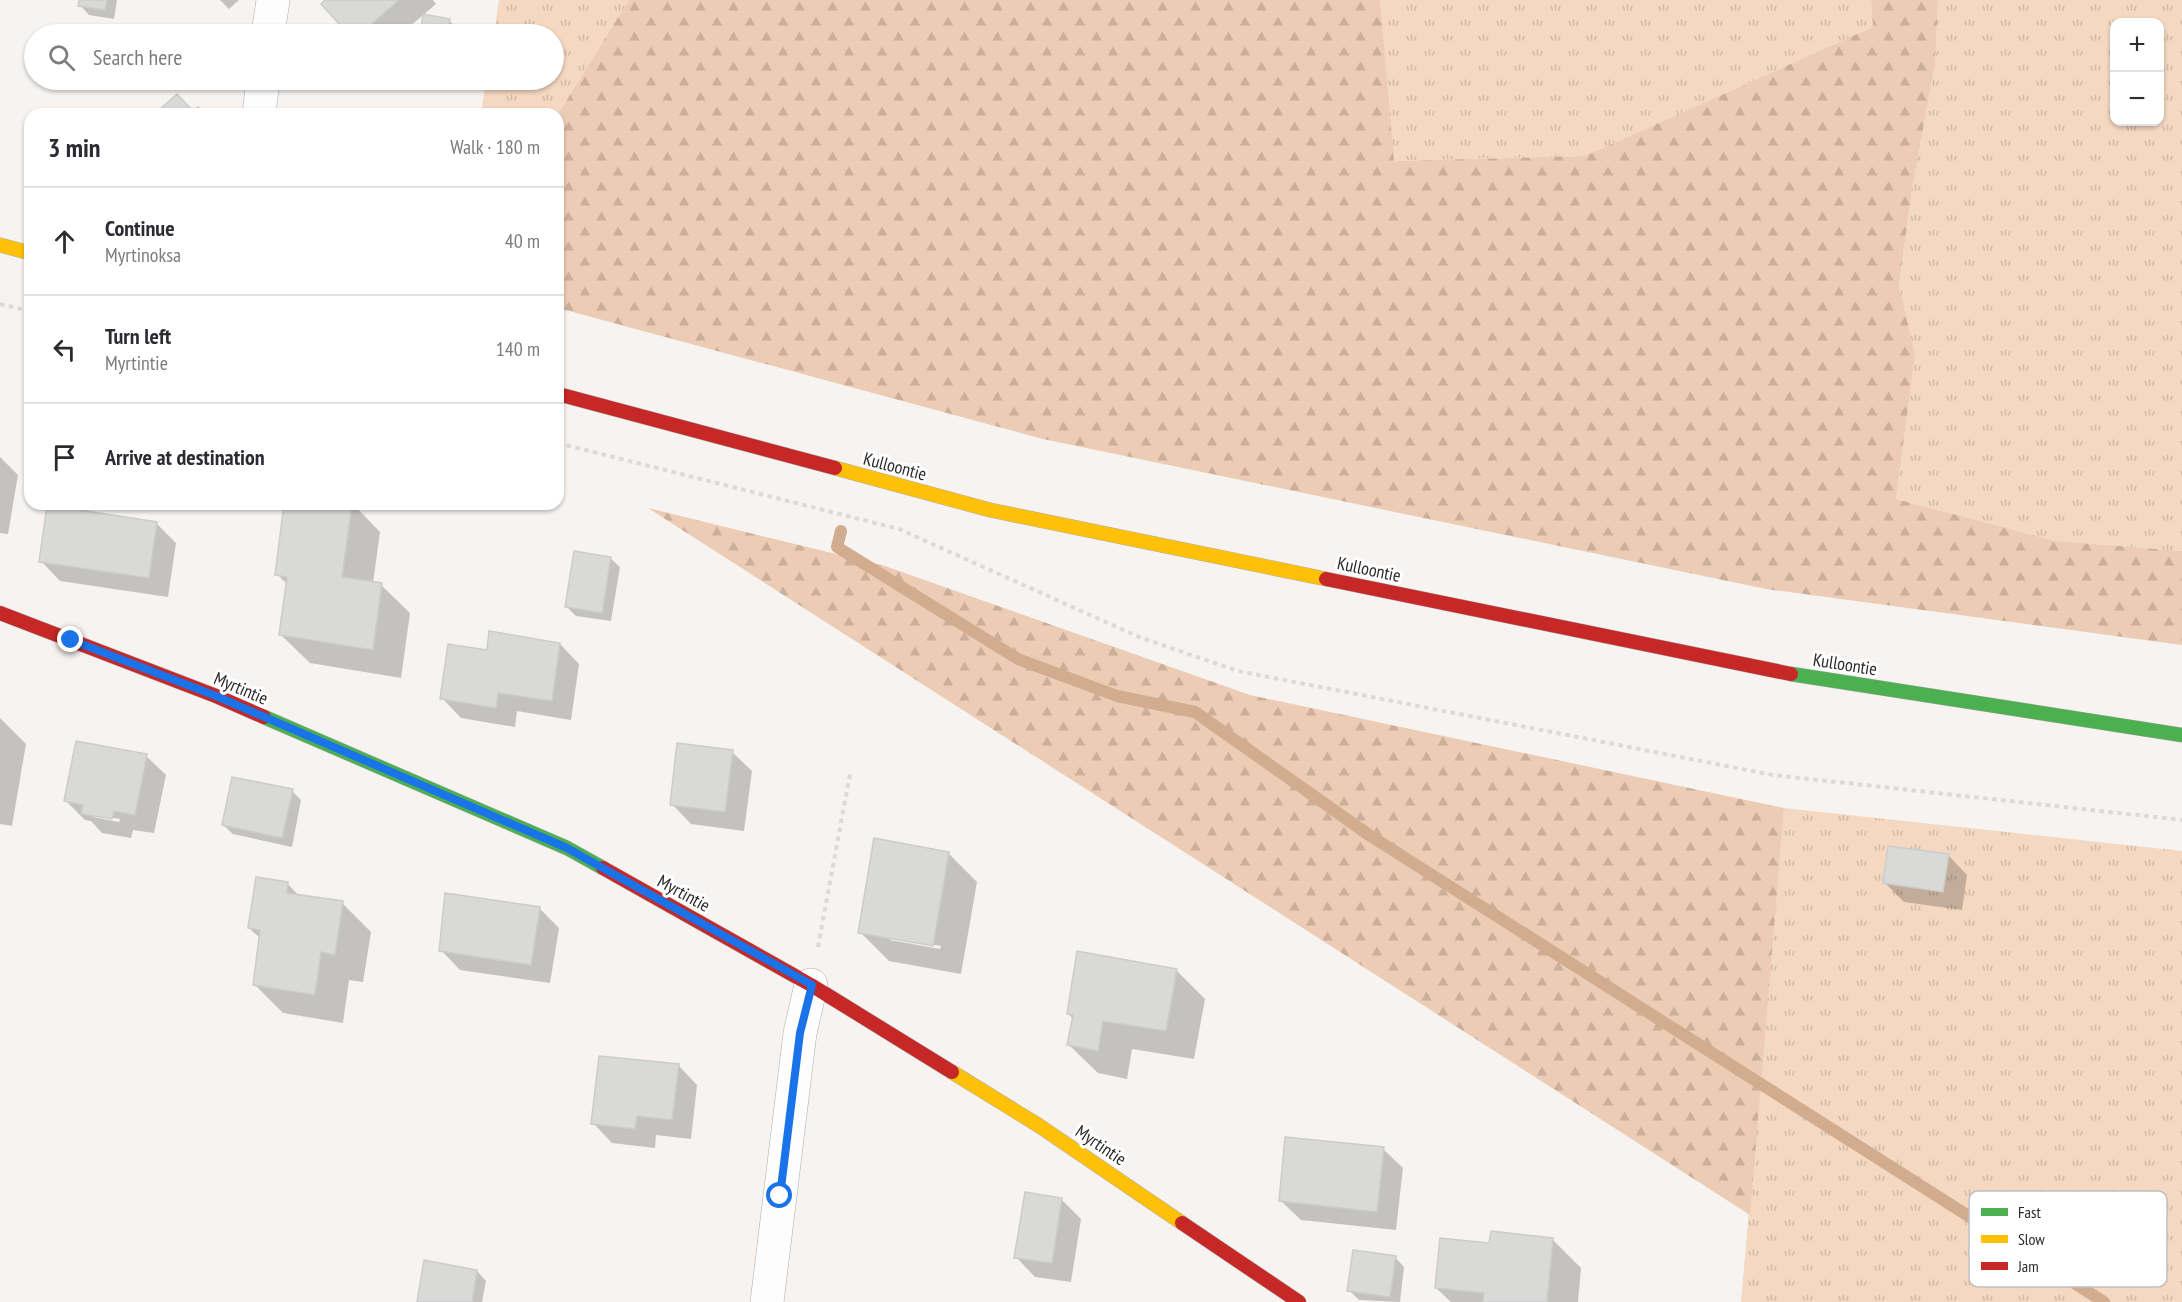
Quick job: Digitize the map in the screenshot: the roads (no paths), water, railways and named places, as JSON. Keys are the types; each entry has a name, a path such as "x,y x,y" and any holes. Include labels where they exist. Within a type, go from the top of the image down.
{"main road":[{"path":"0,245 24,251"},
{"name":"Kulloontie","path":"564,396 990,510 1786,673 2182,735"},
{"name":"Myrtintie","path":"0,613 216,696 567,848 812,985 1038,1125 1299,1302"}],"street":[{"path":"269,24 273,0"},
{"path":"260,108 262,90"},
{"path":"767,1302 800,1033 812,985"}],"waterway":[{"path":"841,531 837,547 1018,659 1117,696 1195,712 1369,835 1969,1216"},
{"path":"2080,1287 2104,1302"}]}
